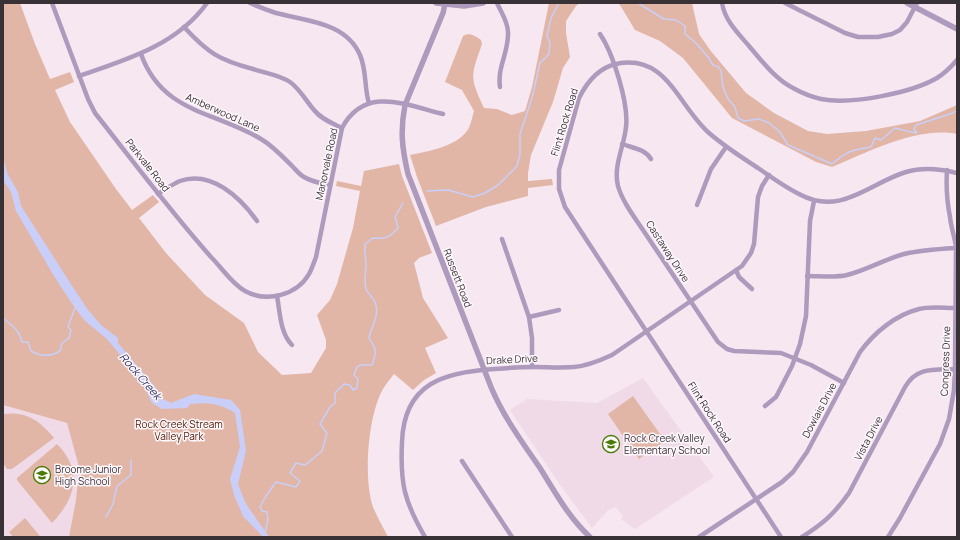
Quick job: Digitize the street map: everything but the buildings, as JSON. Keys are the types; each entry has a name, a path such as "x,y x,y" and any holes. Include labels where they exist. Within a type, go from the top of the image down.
{"street":[{"name":"Parkvale Road","path":"52,3 88,99 95,112 190,233 238,286 255,295 276,296"},
{"path":"79,76 141,54 162,43 184,27 208,3"},
{"path":"250,3 275,13 329,26 341,32 350,40 359,53 366,75 369,104"},
{"path":"436,3 464,6 482,3"},
{"path":"497,3 506,22 508,31 506,46 499,71 500,87"},
{"path":"722,3 728,21 781,81 792,88 822,99 842,101 889,95 919,86 936,78 949,69 957,60"},
{"path":"785,3 845,33 858,37 878,38 900,30 907,22 916,5"},
{"path":"907,3 916,5 957,29"},
{"name":"Russett Road","path":"445,4 443,13 405,105 401,137 408,174 494,395 505,415 561,500 574,519 590,537"},
{"path":"184,27 200,45 220,58 235,64 277,76 290,82 319,116 342,128"},
{"name":"Castaway Drive","path":"600,34 609,49 624,99 626,114 626,126 617,169 617,178 621,193 638,222 718,342 727,349 734,351 781,353 795,358 844,383"},
{"name":"Amberwood Lane","path":"141,54 145,65 154,80 162,90 173,99 189,108 262,139 303,177 314,182 330,185"},
{"name":"Flint Rock Road","path":"781,537 565,207 559,189 559,170 582,93 596,74 614,65 627,62 650,67 668,80 701,125 726,147 799,194 814,201 837,202 851,198 890,177 908,171 930,169 947,170 957,173"},
{"name":"Manorvale Road","path":"276,296 287,293 295,288 306,279 310,273 316,257 342,128 352,114 363,106 377,101 389,100 443,114"},
{"path":"622,144 644,151 651,159"},
{"path":"697,205 710,169 726,147"},
{"name":"Congress Drive","path":"888,537 900,518 940,444 952,402 956,369 956,240 950,219 947,200 947,170"},
{"name":"Drake Drive","path":"425,537 407,502 402,483 401,456 404,419 412,401 431,383 443,378 484,370 532,367 573,367 590,364 612,355 742,266 751,253 754,244 758,197 762,186 769,175"},
{"path":"158,194 179,181 187,179 204,179 212,181 238,199 249,209 257,221"},
{"path":"765,406 776,397 795,358 800,344 806,316 810,221 814,201"},
{"path":"502,238 529,317 532,338 532,367"},
{"path":"808,276 847,275 904,254 919,251 956,248"},
{"path":"736,270 739,277 752,289"},
{"path":"276,296 284,333 286,339 292,345"},
{"name":"Dowlais Drive","path":"702,536 782,482 798,466 808,452 860,352 868,340 877,332 906,313 920,309 956,308"},
{"path":"529,317 559,310"},
{"name":"Vista Drive","path":"802,537 824,523 839,507 849,493 905,387 914,375 925,370 956,369"},
{"path":"462,461 512,537"}],"shaded area":[{"name":"Rock Creek Valley Elementary School","path":"643,378 714,477 635,529 621,519 623,516 616,507 608,510 592,528 558,482 510,410 527,399 597,403"},
{"name":"Broome Junior High School","path":"3,405 67,423 96,527 93,537 3,537"}],"green space":[{"name":"Rock Creek Stream Valley Park","path":"3,3 20,3 50,79 70,72 74,82 55,90 70,122 116,189 132,210 153,195 159,202 139,218 166,253 205,295 244,323 258,352 282,375 311,373 326,348 326,340 317,315 330,300 337,284 353,228 360,191 336,186 337,181 361,186 364,171 399,164 402,176 432,253 419,258 414,263 423,298 448,338 425,348 436,373 424,380 413,390 394,374 383,389 378,400 371,430 368,480 373,507 388,537 69,537 78,480 82,478 67,423 3,405"},
{"path":"549,3 580,3 576,6 566,21 566,33 570,57 563,68 553,102 531,155 528,173 528,181 552,179 553,185 528,188 528,196 486,207 436,226 410,155 449,145 462,136 470,127 474,111 462,90 445,82 463,36 470,34 481,40 482,44 473,76 476,89 484,108 497,109 512,115 525,111 532,87"},
{"path":"617,3 692,3 699,34 710,50 746,93 774,113 808,131 827,134 866,131 920,121 957,105 957,134 926,134 910,137 877,148 832,167 816,162 732,118 683,58 660,41 635,30 620,5"},
{"path":"633,396 665,441 639,459 608,414"},
{"path":"12,413 32,418 44,427 54,438 12,469 7,469 3,463 3,414"},
{"path":"57,444 71,464 73,484 67,504 52,523 17,480 17,478"},
{"path":"25,518 41,537 13,537 9,532"}],"water":[{"name":"Rock Creek","path":"3,156 7,173 18,192 21,206 88,310 101,325 118,338 118,343 156,388 163,399 171,403 194,394 231,400 240,410 246,451 238,484 246,504 269,537 263,537 243,516 234,495 230,479 240,447 235,413 219,405 208,403 190,404 187,408 162,409 152,403 143,384 125,364 121,356 106,338 85,321 54,276 16,211 11,192 3,180"}],"waterway":[{"path":"427,191 448,190 473,197 485,193 498,185 517,166 520,154 520,134 532,98 540,63 549,54 550,43 547,36 551,18 559,3"},
{"path":"638,3 664,19 676,20 685,26 685,34 696,43 713,65 719,67 723,87 728,99 735,107 738,118 744,121 759,119 769,123 779,131 788,145 832,164 850,152 871,147 875,138 881,140 895,128 917,133 914,129 916,125 953,113 957,110"},
{"path":"265,533 268,519 267,512 262,511 260,507 266,496 276,482 296,487 300,481 290,473 296,463 305,465 322,451 327,433 320,424 330,407 335,403 335,393 344,384 350,385 353,390 357,388 358,379 354,375 357,367 361,365 372,365 375,357 375,351 374,345 369,338 376,318 377,309 365,286 365,244 373,238 387,237 398,228 395,217 403,203"},
{"path":"3,318 17,331 22,342 28,342 31,351 42,355 49,355 60,351 62,343 69,338 71,330 68,327 74,310 77,307"},
{"path":"106,517 113,504 117,486 131,475 131,460"}],"place":[{"name":"Rock Creek Valley Elementary School","path":"611,444"},
{"name":"Broome Junior High School","path":"42,475"}]}
